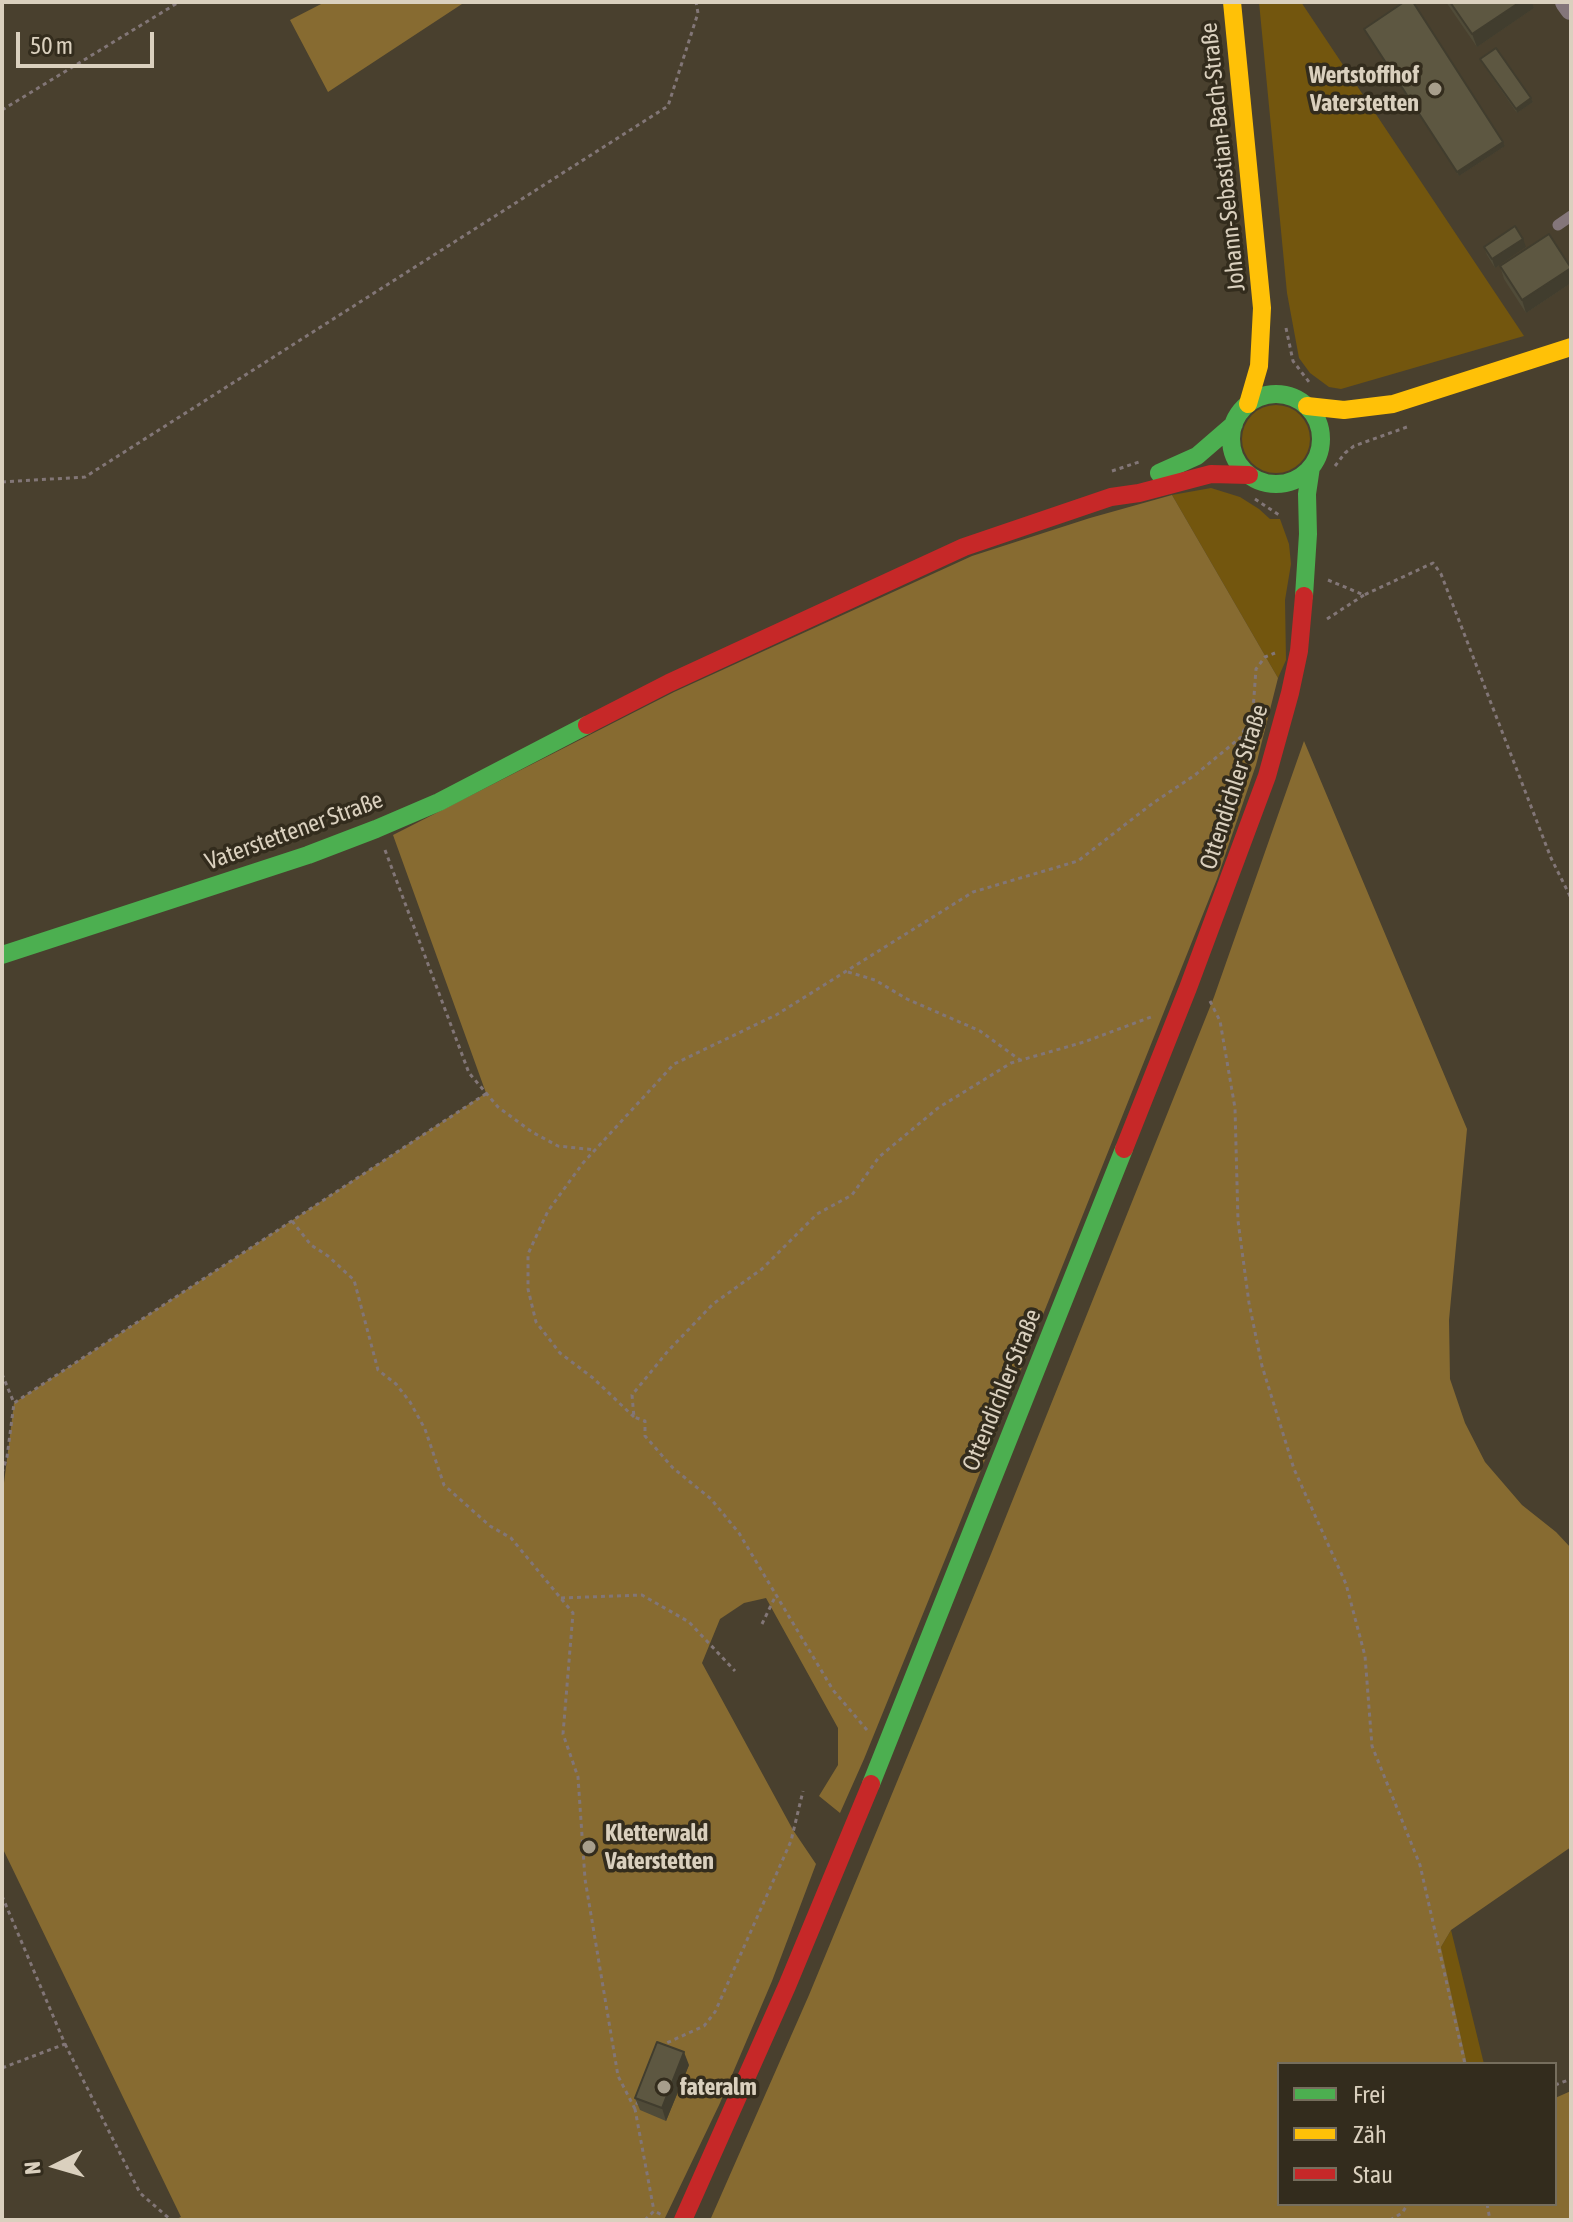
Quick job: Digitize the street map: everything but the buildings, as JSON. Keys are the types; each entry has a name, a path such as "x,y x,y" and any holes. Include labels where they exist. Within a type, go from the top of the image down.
{"street":[{"name":"Johann-Sebastian-Bach-Straße","path":"1232,2 1262,308 1259,366 1248,404"},
{"path":"1566,2 1571,9"},
{"name":"Johann-Sebastian-Bach-Straße","path":"1262,308 1281,370 1303,403"},
{"path":"1303,403 1319,426 1320,449 1311,467 1298,479 1289,482 1272,484 1249,475 1233,452 1234,424 1248,404 1267,395 1278,394 1303,403 1344,410 1393,404 1571,347"},
{"path":"1320,449 1393,404"},
{"path":"1111,497 1135,482 1197,456 1234,424"},
{"name":"Ottendichler Straße","path":"683,2220 787,1986 879,1764 1181,1006 1267,776 1299,651 1311,467"},
{"path":"1111,497 1211,474 1249,475"},
{"path":"1272,484 1281,503"},
{"name":"Vaterstettener Straße","path":"2,955 308,855 376,829 439,802 590,723 850,598 964,547 1111,497"},
{"name":"Ottendichler Straße","path":"1291,524 1305,559"}],"lane":[{"path":"1558,225 1571,216"}],"path":[{"path":"2,110 179,2"},
{"path":"2,482 85,477 668,106 698,13 696,2"},
{"path":"1325,620 1364,595 1433,563 1441,574 1551,858 1571,898"},
{"path":"1328,580 1364,595"},
{"path":"873,1737 833,1690 739,1533 711,1499 673,1468 645,1436 645,1421 634,1417 593,1378 560,1353 536,1322 528,1289 528,1254 548,1211 596,1150 674,1064 776,1015 973,892 1078,861 1241,737 1253,710 1256,669 1265,657 1275,653"},
{"path":"376,829 469,1073 498,1107 532,1132 558,1146 596,1150"},
{"path":"1567,892 1571,885"},
{"path":"848,972 875,980 907,999 980,1031 1020,1060"},
{"path":"1193,974 1207,993 1220,1021 1235,1108 1238,1221 1249,1303 1262,1366 1294,1469 1346,1584 1365,1656 1372,1746 1420,1865 1465,2062"},
{"path":"634,1417 632,1395 713,1304 762,1269 817,1214 852,1195 879,1157 938,1108 1011,1063 1084,1042 1181,1006"},
{"path":"14,1403 487,1093"},
{"path":"292,1221 311,1245 354,1280 378,1370 396,1384 410,1402 425,1429 444,1485 490,1526 511,1538 573,1613 563,1734 578,1777 585,1879 618,2076 635,2109 654,2211"},
{"path":"2,1374 14,1403 2,1473"},
{"path":"561,1598 642,1595 689,1622 735,1671"},
{"path":"762,1624 776,1595"},
{"path":"656,2057 661,2044 704,2026 715,2012 791,1841 803,1791"},
{"path":"2,1896 65,2044 140,2193 171,2220"},
{"path":"2,2068 65,2044"},
{"path":"635,2109 640,2096"},
{"path":"1390,2220 1407,2206"},
{"path":"654,2211 663,2216"},
{"path":"645,2220 654,2211"}],"shaded area":[{"path":"325,2 465,2 328,92 290,20"},
{"path":"1259,2 1301,2 1524,336 1341,389 1329,387 1310,373 1299,358 1287,293"},
{"path":"1276,405 1300,415 1310,439 1300,463 1276,473 1252,463 1242,439 1252,415"},
{"path":"1211,488 1240,497 1270,519 1280,519 1289,544 1291,564 1285,600 1286,660 1278,678 1172,495"},
{"path":"1172,495 1278,678 1256,765 1217,879 955,1535 840,1813 819,1796 838,1765 838,1728 766,1598 744,1603 720,1619 702,1663 793,1830 816,1864 772,1981 720,2103 664,2220 174,2220 181,2217 2,1847 2,1499 14,1403 486,1093 393,835 674,692 972,556"},
{"path":"1304,741 1467,1129 1449,1320 1450,1379 1465,1423 1485,1462 1522,1505 1571,1548 1571,1847 1451,1930 1441,1947 1467,2062 1277,2062 1277,2206 1557,2206 1557,2097 1571,2091 1571,2220 714,2220 711,2218 809,1995 991,1554 1214,997"},
{"path":"1451,1930 1484,2062 1467,2062 1441,1947"}],"traffic: fast":[{"path":"1276,394 1293,398 1308,407 1317,422 1321,439 1317,456 1308,471 1293,480 1276,484 1259,480 1244,471 1235,456 1231,439 1235,422 1244,407 1259,398 1276,394"},
{"path":"1159,473 1197,456 1234,424"},
{"path":"1304,596 1307,494 1311,467"},
{"path":"2,955 308,855 376,829 439,802 587,725"},
{"path":"871,1784 1124,1149"}],"traffic: slow":[{"path":"1232,2 1262,308 1259,366 1248,404"},
{"path":"1307,406 1344,410 1393,404 1571,347"}],"traffic: jam":[{"path":"587,725 669,683 964,547 1111,497 1211,474 1249,475"},
{"path":"1124,1149 1267,776 1299,651 1304,596"},
{"path":"683,2220 787,1986 871,1784"}],"place":[{"name":"Wertstoffhof Vaterstetten","path":"1435,89"},
{"name":"Kletterwald Vaterstetten","path":"589,1847"},
{"name":"fateralm","path":"664,2087"}]}
